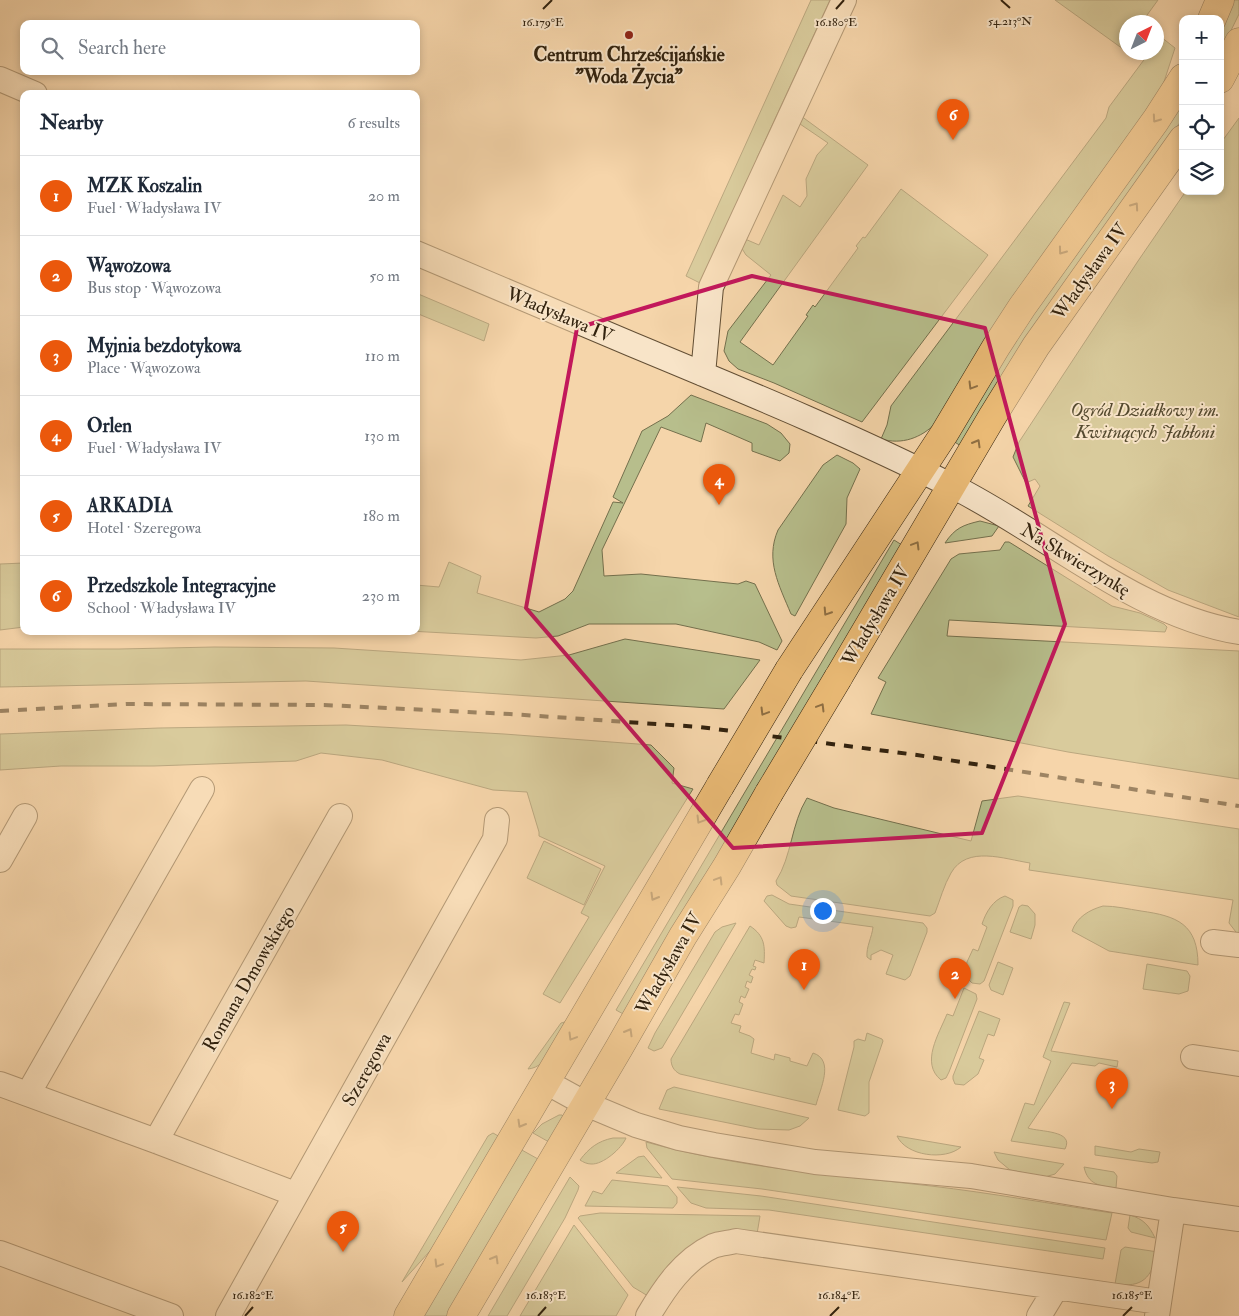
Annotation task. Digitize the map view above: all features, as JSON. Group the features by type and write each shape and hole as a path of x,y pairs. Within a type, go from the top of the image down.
{"main road":[{"path":"1214,15 1220,0"},
{"path":"1224,71 1239,42"},
{"name":"Władysława IV","path":"408,1316 789,670 920,470 1014,319 1156,120 1179,84"},
{"name":"Władysława IV","path":"461,1316 683,936 716,885 996,409 1044,333 1179,144"}],"street":[{"path":"703,374 711,287 844,0"},
{"path":"0,80 24,90"},
{"name":"Władysława IV","path":"420,256 822,424 920,470"},
{"name":"Na Skwierzynkę","path":"920,470 976,498 1128,590 1178,616 1220,629 1239,632"},
{"path":"28,1094 202,789"},
{"path":"0,860 25,816"},
{"name":"Romana Dmowskiego","path":"156,1141 340,816"},
{"name":"Szeregowa","path":"228,1316 495,839 497,820"},
{"path":"1213,942 1239,946"},
{"path":"1193,1056 1239,1064"},
{"path":"546,1082 586,1104 645,1128 679,1138 714,1145 815,1162 971,1176 1173,1210 1239,1218"},
{"path":"0,1084 295,1194"},
{"path":"648,1316 673,1277 692,1259 714,1246 736,1241 1056,1288 1158,1309 1173,1210"},
{"path":"0,1253 171,1316"},
{"path":"1039,1316 1056,1288"}],"highlighted area":[{"path":"752,276 985,328 1065,624 982,833 733,848 526,608 577,328"}],"green space":[{"path":"811,0 830,0 757,158 761,164 753,182 746,182 702,284 686,276"},
{"path":"1055,0 1158,0 1147,15 1119,15 1119,46"},
{"path":"1234,0 1239,0 1239,14 1224,45 1224,23"},
{"path":"1164,39 1175,48 1160,94 936,423 924,433 911,439 889,441 881,439 887,425 891,406 1106,118 1109,107 1144,60 1164,60"},
{"path":"1179,105 1179,124 1038,321 961,446 953,441 1006,351"},
{"path":"801,116 868,165 740,342 773,365 808,316 806,315 813,305 815,307 858,248 856,246 863,237 865,238 901,189 988,255 862,422 738,369 729,361 724,351 728,331 771,275 746,255 741,247 745,239 759,245 783,195 800,207 807,196 806,179 817,155 828,143 800,124"},
{"name":"Ogród Działkowy im. Kwitnących Jabłoni","path":"1239,118 1239,617 1168,590 1108,556 1028,506 1040,486 1035,479 1026,483 1013,457 1019,442 1183,195 1224,195 1224,139"},
{"path":"420,295 489,324 484,341 420,315"},
{"path":"691,395 767,424 781,433 790,444 789,453 780,461 752,451 752,443 706,423 701,442 661,427 602,550 604,576 641,574 738,584 746,581 755,584 782,641 777,650 759,642 676,624 589,624 558,636 536,638 420,632 420,585 439,587 449,562 481,576 477,593 539,612 565,599 573,591 613,502 623,503 613,497 642,431 668,416"},
{"path":"837,455 860,469 847,498 846,524 795,616 791,614 778,583 773,562 774,541 778,530 823,465"},
{"path":"980,521 999,526 992,536 945,543 960,528"},
{"path":"894,540 902,545 625,1015 616,1010"},
{"path":"1005,542 1009,542 1112,606 1140,613 1164,624 1167,627 1165,632 949,620 947,636 1239,651 1239,779 1068,752 871,714 886,682 878,678 951,559 959,554 1000,550"},
{"path":"20,563 20,628 0,630 0,564"},
{"path":"625,639 760,660 724,709 306,681 0,687 0,649 334,648 521,660 569,655"},
{"path":"346,725 651,745 674,768 672,783 693,789 560,1003 543,994 589,917 581,913 605,866 539,836 527,792 493,790 382,760 321,753 296,761 154,766 61,766 0,770 0,734 159,728"},
{"path":"1018,796 1239,829 1239,936 1229,923 1233,900 1029,870 1030,863 998,857 976,856 958,864 951,873 935,913 930,916 791,896 777,885 776,881 807,798 834,808 971,841 982,801"},
{"path":"544,841 601,869 584,905 527,878"},
{"path":"772,895 789,904 923,923 927,928 927,932 910,976 905,980 886,974 893,955 881,950 871,955 871,960 867,957 873,927 799,917 796,927 791,928 786,926 764,901 767,896"},
{"path":"1005,896 1013,900 1013,906 984,981 980,984 972,983 965,976 967,962 973,949 978,951 987,927 982,924 988,911 997,900"},
{"path":"1022,905 1028,906 1035,914 1035,925 1031,939 1010,932 1019,907"},
{"path":"1103,906 1154,913 1175,919 1183,924 1194,940 1198,965 1109,951 1072,931 1084,915"},
{"path":"736,923 662,1048 654,1051 648,1048 715,932 722,927"},
{"path":"750,926 759,934 763,942 764,963 755,960 753,966 756,967 755,970 752,969 749,975 753,977 751,983 747,981 745,987 749,989 745,998 741,996 739,1002 743,1004 739,1015 735,1014 731,1023 741,1026 739,1032 754,1039 751,1053 774,1060 775,1054 790,1058 790,1061 807,1066 813,1053 820,1057 825,1068 823,1083 816,1105 680,1074 672,1066 671,1059"},
{"path":"998,962 1013,968 1003,995 991,990 989,985"},
{"path":"1147,964 1187,971 1190,976 1188,991 1179,994 1143,989"},
{"path":"964,988 976,994 977,999 949,1072 946,1078 941,1080 935,1073 932,1065 933,1048 947,1014 953,1016"},
{"path":"1064,1002 1070,1003 1051,1051 1118,1061 1117,1067 1099,1063 1095,1066 1072,1063 1028,1128 1061,1135 1067,1143 1065,1149 1011,1141 1025,1103 1034,1105 1051,1061 1043,1057"},
{"path":"979,1011 1000,1019 994,1036 988,1034 979,1058 984,1060 978,1074 964,1085 955,1084 953,1076"},
{"path":"565,1022 547,1058 535,1067 528,1069 561,1023"},
{"path":"867,1033 883,1041 869,1082 869,1113 865,1116 838,1110 854,1041 858,1039 865,1041"},
{"path":"674,1087 809,1118 800,1126 789,1130 758,1129 659,1109 667,1090"},
{"path":"562,1115 564,1118 549,1142 533,1133 542,1124"},
{"path":"493,1133 500,1137 439,1241 402,1282 488,1136"},
{"path":"897,1136 961,1147 946,1154 926,1154 909,1148"},
{"path":"613,1138 626,1138 616,1151 606,1159 596,1164 585,1163 580,1160 594,1146"},
{"path":"646,1142 681,1151 752,1164 999,1195 1112,1213 1106,1240 762,1189 672,1179 647,1148"},
{"path":"1095,1146 1131,1152 1139,1149 1160,1152 1158,1162 1152,1163 1095,1155"},
{"path":"520,1149 538,1159 447,1316 422,1316"},
{"path":"994,1152 1064,1164 1055,1174 1045,1177 1010,1170 998,1160"},
{"path":"644,1156 662,1178 616,1173 638,1157"},
{"path":"1084,1167 1114,1172 1117,1176 1116,1188 1096,1184 1088,1178"},
{"path":"570,1177 579,1186 565,1218 507,1316 488,1316"},
{"path":"612,1180 668,1186 677,1197 677,1203 673,1208 585,1206 593,1191 602,1194"},
{"path":"677,1187 761,1196 1105,1248 1103,1259 769,1210 706,1208 691,1203"},
{"path":"600,1213 760,1216 757,1234 696,1244 681,1253 670,1263 656,1281 648,1296 633,1287 578,1218 580,1216"},
{"path":"1130,1215 1139,1218 1145,1223 1155,1238 1131,1232 1128,1228"},
{"path":"574,1225 628,1295 616,1316 520,1316"},
{"path":"1125,1247 1158,1252 1149,1275 1144,1279 1133,1284 1115,1284 1121,1250"}],"railway":[{"path":"0,711 126,704 324,705 510,714 700,727 917,755 1239,806"}],"place":[{"name":"Centrum Chrześcijańskie \"Woda Życia\"","path":"629,35"},
{"name":"Przedszkole Integracyjne","path":"953,140"},
{"name":"Orlen","path":"719,505"},
{"name":"MZK Koszalin","path":"804,990"},
{"name":"Wąwozowa","path":"955,999"},
{"name":"Myjnia bezdotykowa","path":"1112,1109"},
{"name":"ARKADIA","path":"343,1252"}]}
